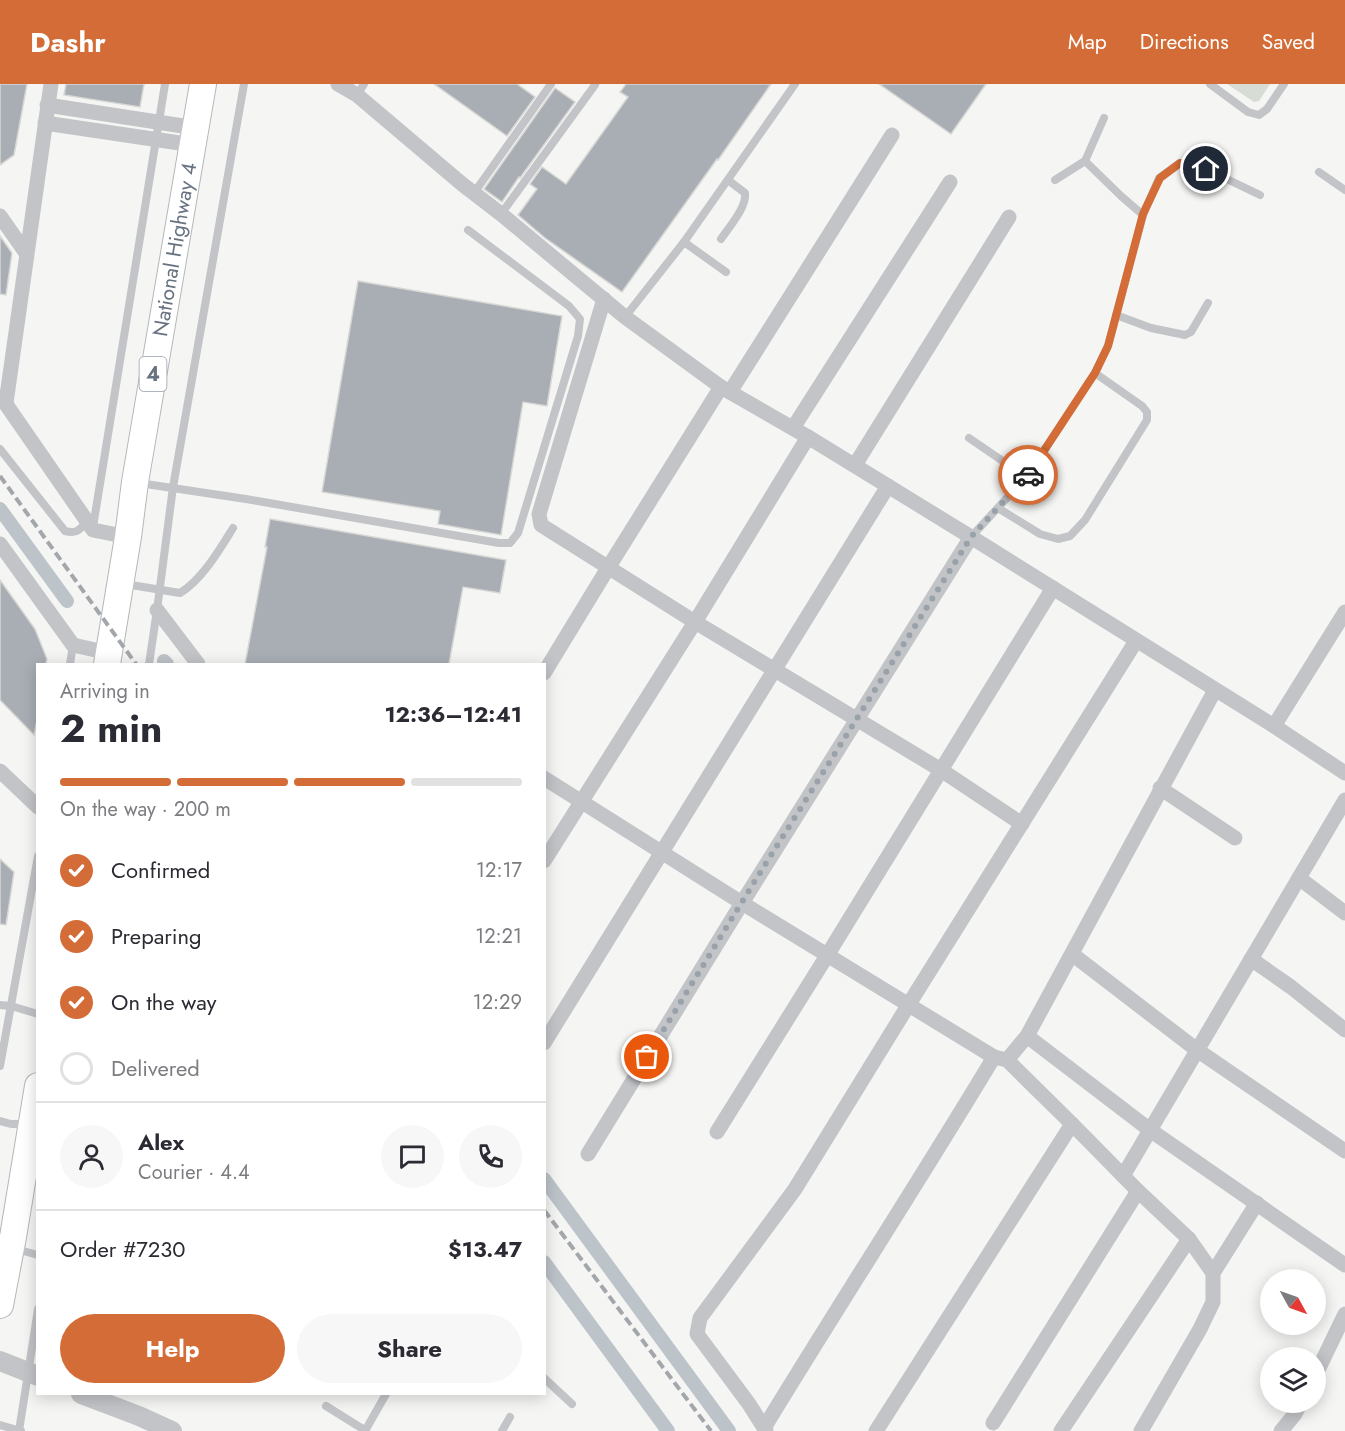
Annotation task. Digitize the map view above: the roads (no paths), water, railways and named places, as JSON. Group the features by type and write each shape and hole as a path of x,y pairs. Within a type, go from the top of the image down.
{"highway":[{"name":"National Highway 4","path":"108,659 135,482 203,84"},
{"path":"0,1305 8,1239 34,1124 36,1105"}],"street":[{"path":"51,84 3,399 90,526 128,537"},
{"path":"338,84 360,89 474,193 625,317 726,389 855,465 1275,726 1345,773"},
{"path":"47,105 159,122 194,136"},
{"path":"45,123 155,140 194,136"},
{"path":"546,670 608,568 892,135"},
{"path":"793,428 950,182"},
{"path":"0,216 26,253"},
{"path":"855,465 1009,217"},
{"path":"604,299 539,514 541,525 695,622 941,770 1022,824"},
{"path":"546,858 695,622 808,437"},
{"path":"546,1040 888,486"},
{"path":"588,1154 971,537"},
{"path":"0,544 73,645 108,659"},
{"path":"717,1132 1053,588"},
{"path":"157,610 197,663"},
{"path":"1275,726 1345,612"},
{"path":"765,1430 749,1404 697,1334 700,1318 795,1189 1136,640"},
{"path":"765,1430 812,1349 932,1161 1001,1059 1027,1036 1215,690"},
{"path":"0,771 36,805"},
{"path":"546,779 742,903 1001,1059 1072,1124 1189,1239 1213,1273"},
{"path":"1160,788 1235,838"},
{"path":"1123,1176 1345,800"},
{"path":"1299,878 1345,913"},
{"path":"1072,954 1197,1050 1345,1150"},
{"path":"1251,959 1345,1029"},
{"path":"1027,1036 1150,1130 1345,1265"},
{"path":"876,1431 1072,1124"},
{"path":"993,1423 1138,1191"},
{"path":"1141,1431 1209,1311 1213,1302 1213,1273 1257,1203"},
{"path":"1061,1431 1189,1239"},
{"path":"1326,1357 1342,1331 1345,1314"},
{"path":"0,1361 32,1374"},
{"path":"84,1395 172,1431"},
{"path":"1281,1431 1296,1413"}],"lane":[{"path":"0,449 65,531 72,533 90,526 165,84"},
{"path":"149,663 173,487 244,84"},
{"path":"474,193 551,84"},
{"path":"625,317 684,242 795,84"},
{"path":"1210,84 1248,112 1259,115 1267,108 1284,84"},
{"path":"501,214 596,85"},
{"path":"1055,180 1085,161 1104,118"},
{"path":"1085,161 1143,214"},
{"path":"971,537 1028,475 1095,373 1108,346 1143,214 1160,178 1180,163 1206,169 1260,195"},
{"path":"1319,172 1345,190"},
{"path":"721,239 743,207 746,198 745,193 728,180"},
{"path":"135,482 510,543 518,533 578,336 580,319 569,306 468,230"},
{"path":"684,242 726,272"},
{"path":"1116,315 1151,328 1185,335 1191,332 1208,303"},
{"path":"998,508 1040,534 1058,539 1070,536 1085,520 1148,420 1147,412 1142,406 1095,373"},
{"path":"969,438 1010,466 1028,475"},
{"path":"120,583 180,593 188,588 233,528"},
{"path":"70,663 73,645"},
{"path":"0,1066 36,867"},
{"path":"0,1005 36,1013"},
{"path":"0,1121 11,1124 34,1124"},
{"path":"8,1239 36,1254"},
{"path":"0,1425 20,1431 32,1374 36,1331"},
{"path":"546,1380 572,1404"},
{"path":"326,1406 366,1431 385,1395"},
{"path":"502,1431 510,1417"}],"waterway":[{"path":"0,509 67,601"},
{"path":"546,1182 729,1431"},
{"path":"546,1265 668,1431"}],"railway":[{"path":"0,476 135,663"},
{"path":"546,1213 711,1431"}]}
